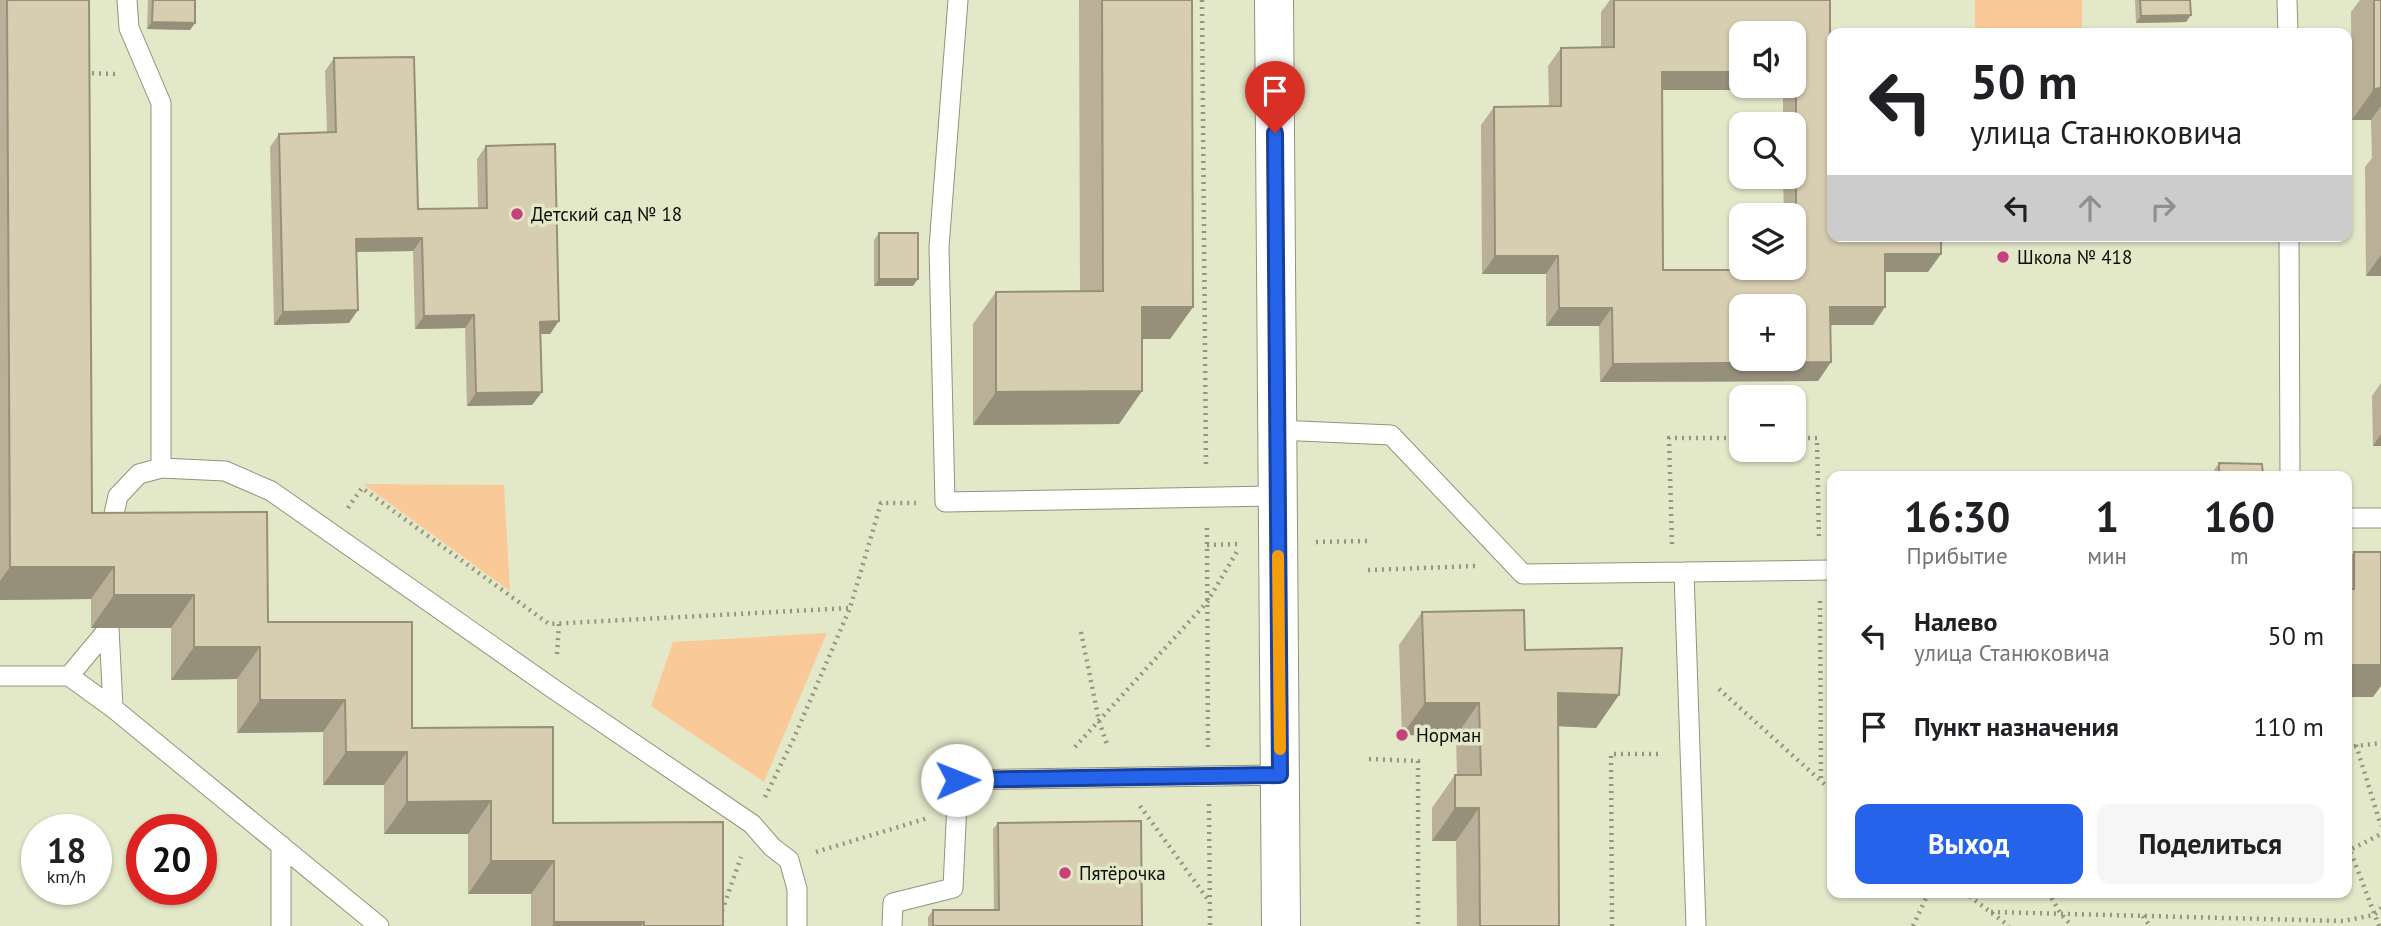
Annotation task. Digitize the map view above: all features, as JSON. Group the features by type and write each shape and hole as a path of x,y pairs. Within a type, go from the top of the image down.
{"street":[{"path":"1274,0 1281,926"}],"lane":[{"path":"127,0 129,28 161,103 161,468"},
{"path":"958,0 939,247 945,502 1278,496"},
{"path":"2287,0 2288,28"},
{"path":"2289,242 2290,471"},
{"path":"1277,430 1391,435 1522,574 1827,570"},
{"path":"108,546 110,522 118,496 139,474 161,468 225,471 271,491 752,824 772,847 789,860 797,889 797,926"},
{"path":"2352,517 2381,518"},
{"path":"1678,572 1690,754 1696,926"},
{"path":"69,676 109,628 113,708"},
{"path":"0,677 69,676 113,708 379,926"},
{"path":"892,926 893,903 953,888 957,780 1280,775"},
{"path":"281,845 281,926"}],"path":[{"path":"1202,0 1210,926"},
{"path":"81,72 149,75"},
{"path":"1678,572 1669,438 1729,438"},
{"path":"330,532 362,488 549,624 850,608"},
{"path":"721,913 752,824 794,738 850,608 881,503 945,502"},
{"path":"1046,779 1208,602 1241,544"},
{"path":"1368,570 1514,565"},
{"path":"1713,684 1827,787"},
{"path":"2352,746 2381,743"},
{"path":"2357,745 2381,826"},
{"path":"1612,926 1611,754 1690,754"},
{"path":"1369,759 1418,761 1418,926"},
{"path":"789,860 956,809"},
{"path":"2352,849 2381,834"},
{"path":"2352,855 2379,926"},
{"path":"1913,926 1926,898"},
{"path":"1972,898 2009,926"},
{"path":"2052,898 2072,926"},
{"path":"1991,912 2343,921 2374,915 2381,908"},
{"path":"2143,916 2150,926"},
{"path":"2252,919 2252,926"}],"shaded area":[{"path":"1975,0 2082,0 2082,28 1975,28"},
{"path":"363,484 504,485 510,591"},
{"path":"827,633 764,782 651,706 673,642"}],"building":[{"path":"7,0 89,0 92,513 267,512 268,622 412,622 412,728 553,727 553,823 723,822 723,926 644,926 644,922 554,922 554,861 491,861 491,801 407,802 407,752 346,752 345,700 260,700 260,647 194,647 194,595 114,595 114,567 10,567"},
{"path":"153,0 195,0 195,23 152,22"},
{"path":"1102,0 1192,0 1193,307 1142,307 1142,391 996,392 996,292 1103,291"},
{"path":"1614,0 1830,0 1830,28 1827,28 1827,242 1941,242 1941,254 1885,254 1885,307 1830,307 1831,362 1806,362 1806,294 1729,294 1729,363 1613,364 1612,308 1559,308 1558,256 1495,256 1494,107 1561,106 1561,48 1614,47"},
{"path":"2140,0 2190,0 2191,15 2141,16"},
{"path":"2374,0 2381,0 2381,88 2374,89"},
{"path":"414,57 418,209 487,208 486,146 555,144 559,321 540,322 542,392 476,393 474,315 424,316 422,238 356,239 358,310 283,312 279,134 336,132 334,58"},
{"path":"879,233 918,233 918,279 879,279"},
{"path":"2219,463 2262,464 2263,471 2219,471"},
{"path":"2354,552 2381,552 2381,665 2352,665"},
{"path":"1524,610 1525,650 1622,648 1619,695 1558,693 1559,926 1480,926 1479,808 1455,808 1455,775 1481,775 1479,703 1425,703 1422,612"},
{"name":"Пятёрочка","path":"1141,821 1142,926 933,926 933,910 999,910 998,823"}],"slow traffic":[{"path":"1278,556 1280,749"}],"place":[{"name":"Детский сад № 18","path":"517,214"},
{"name":"Школа № 418","path":"2003,257"},
{"name":"Норман","path":"1402,735"},
{"name":"Пятёрочка","path":"1065,873"}],"route":[{"path":"957,780 1280,775 1275,133"}]}
